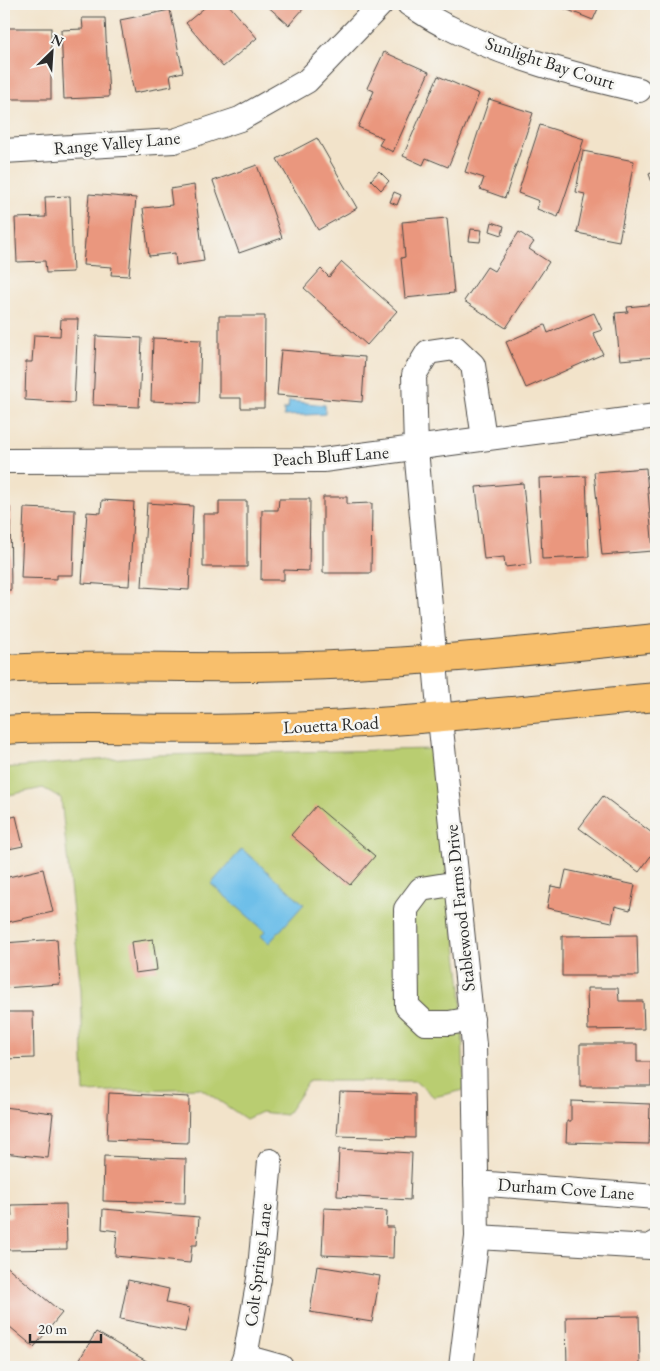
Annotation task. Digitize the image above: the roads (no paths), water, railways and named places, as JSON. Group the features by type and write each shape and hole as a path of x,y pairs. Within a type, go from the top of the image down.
{"main road":[{"path":"4,669 58,666 253,667 436,658 656,638"},
{"name":"Louetta Road","path":"4,730 60,726 254,728 440,719 656,697"}],"street":[{"name":"Range Valley Lane","path":"4,152 174,141 240,119 307,81 380,4"},
{"name":"Sunlight Bay Court","path":"409,4 448,28 514,55 574,75 639,90"},
{"name":"Stablewood Farms Drive","path":"460,1367 477,1237 474,1045 440,719 416,449 414,375 428,352 455,348 473,365 484,438"},
{"name":"Peach Bluff Lane","path":"4,461 323,460 656,416"},
{"path":"458,883 421,889 406,909 407,1006 425,1023 472,1019"},
{"name":"Colt Springs Lane","path":"243,1362 260,1279 270,1161"},
{"name":"Durham Cove Lane","path":"476,1183 656,1197"},
{"path":"477,1237 650,1247 656,1243"},
{"path":"243,1362 281,1367"}],"water":[{"path":"289,401 325,405 325,414 284,416 284,409 288,409"},
{"path":"242,849 304,904 269,943 261,936 265,931 211,884"}]}
